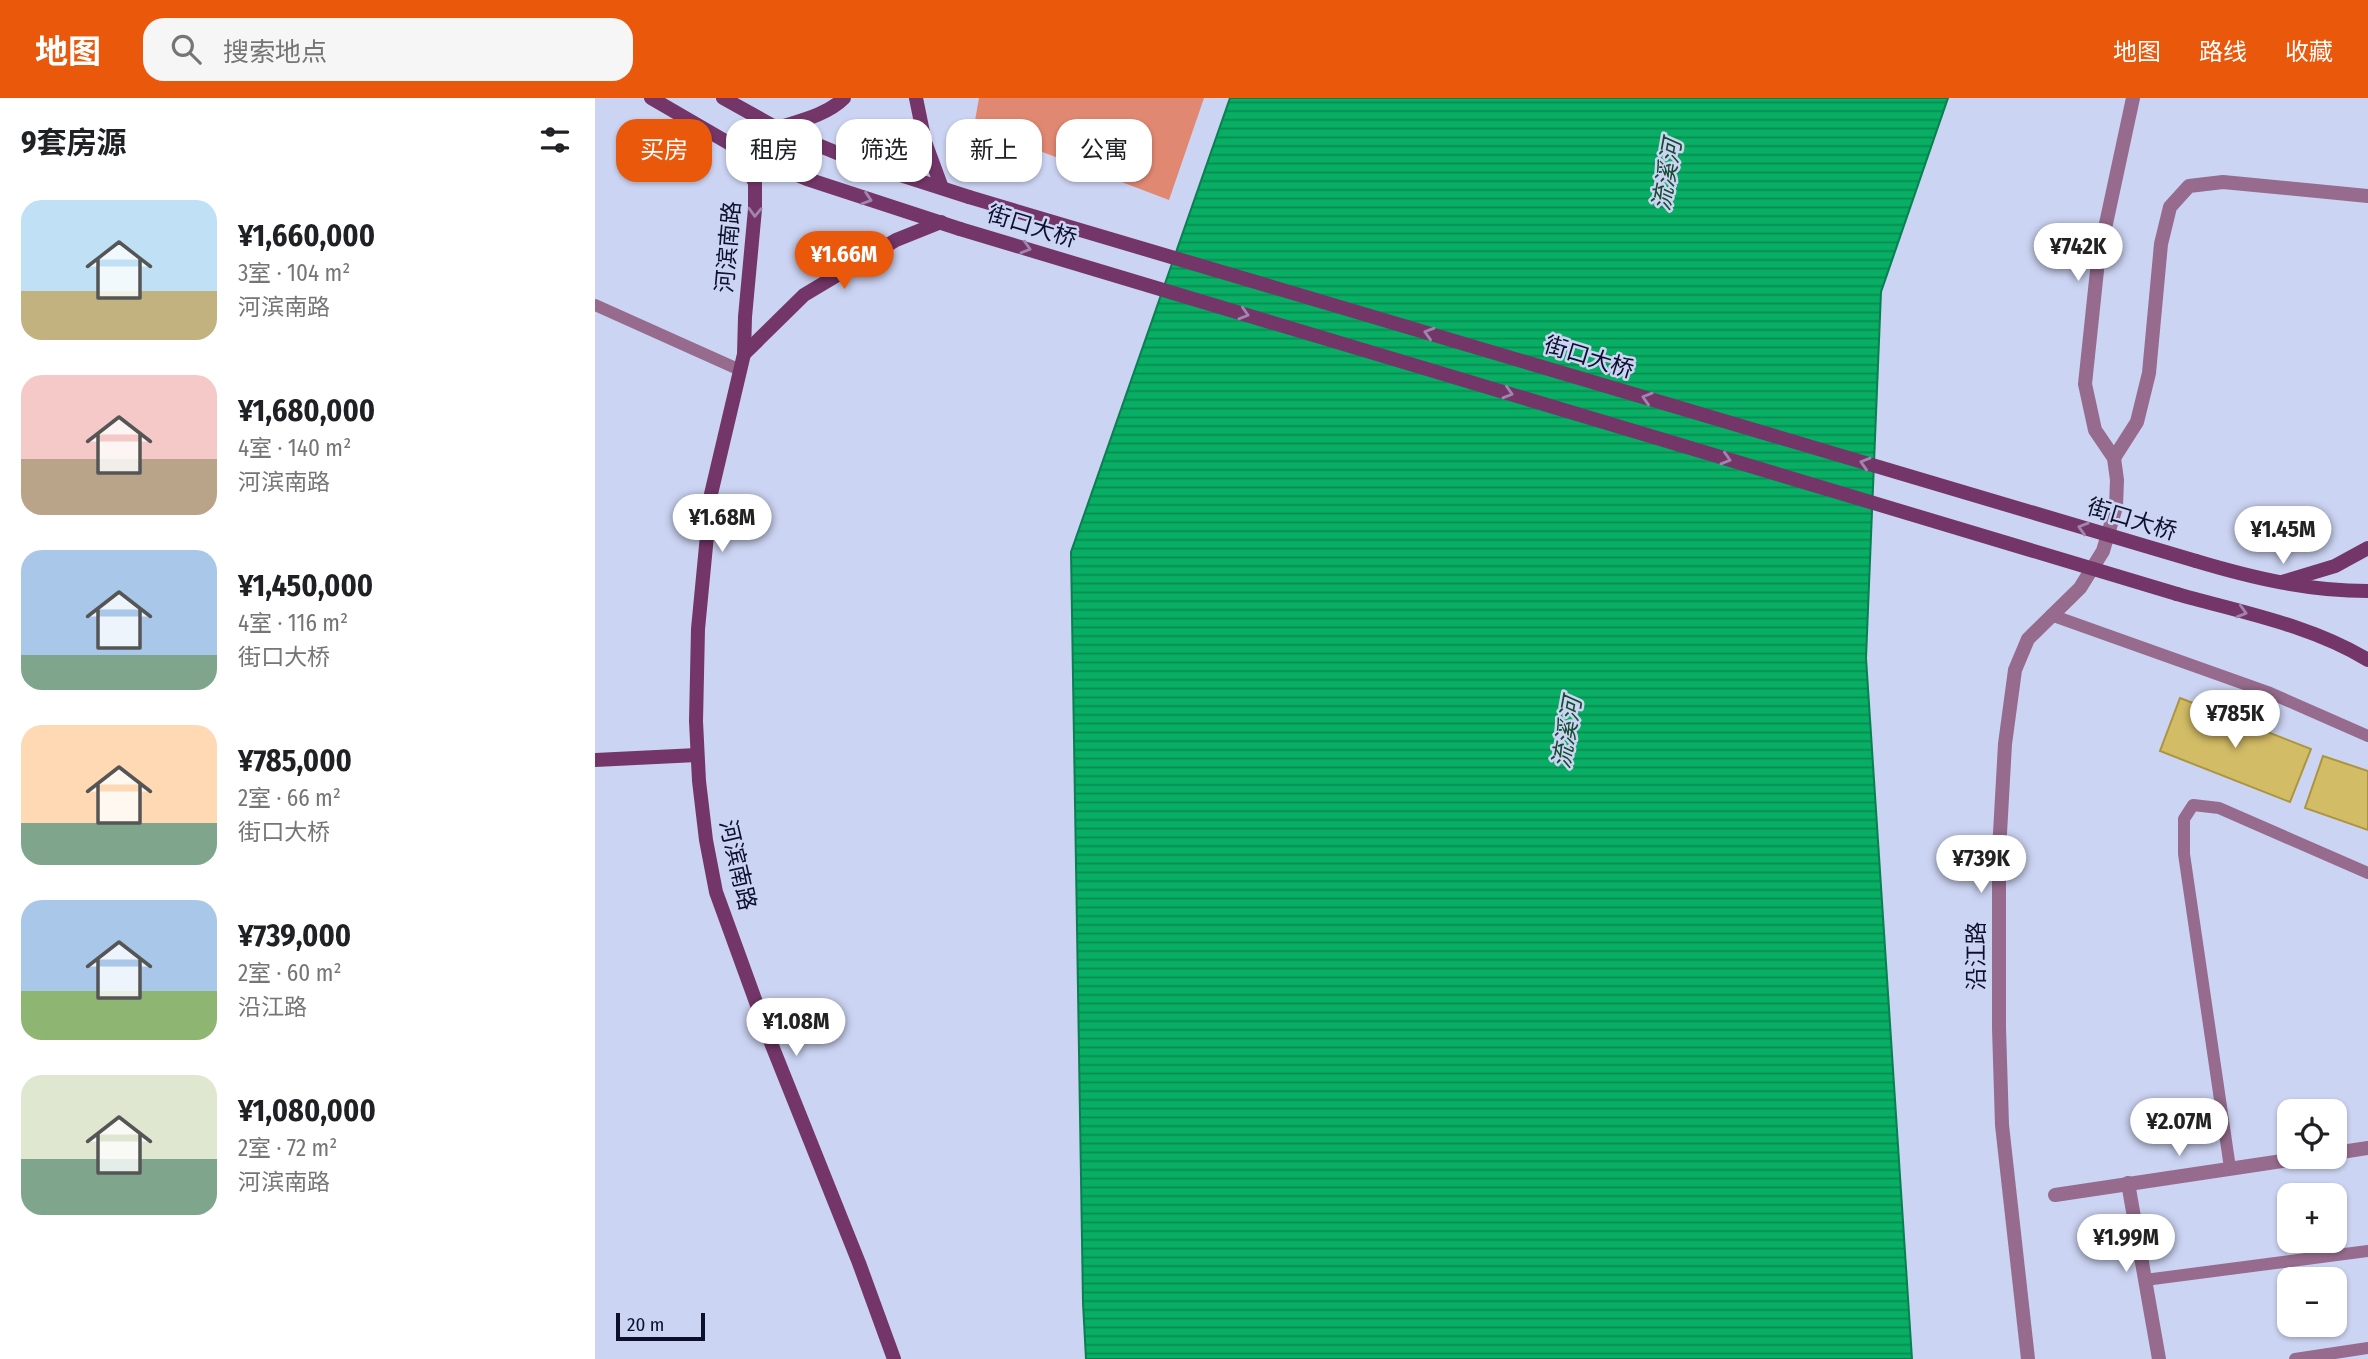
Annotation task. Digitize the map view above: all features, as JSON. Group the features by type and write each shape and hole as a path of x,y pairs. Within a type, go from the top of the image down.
{"main road":[{"name":"街口大桥","path":"651,98 726,142"},
{"name":"街口大桥","path":"723,98 761,119"},
{"path":"804,119 838,104 844,98"},
{"path":"916,98 925,142 942,188"},
{"name":"街口大桥","path":"822,147 854,160 969,197 2196,561 2279,583 2320,590 2368,591"},
{"name":"河滨南路","path":"754,182 755,209 744,354 720,450 708,521 698,629 697,755 706,841 716,892 774,1051 859,1263 894,1359"},
{"name":"街口大桥","path":"816,182 960,229 2282,624 2350,648 2368,660"},
{"path":"744,354 804,295 895,240 941,222"},
{"path":"2279,583 2335,566 2368,548"},
{"path":"595,760 697,755"}],"street":[{"path":"2133,98 2098,261 2085,384 2095,430 2114,458 2137,422 2149,373 2161,244 2169,206 2189,186 2223,181 2368,196"},
{"name":"沿江路","path":"2028,1359 2002,1125 1999,851 2005,744 2015,670 2028,639 2080,588 2103,551 2116,507 2114,458"},
{"path":"2347,1151 2368,1148"},
{"path":"2055,1195 2277,1161"},
{"path":"2128,1183 2159,1359"}],"lane":[{"path":"595,304 740,370"},
{"path":"2051,615 2270,693 2368,736"},
{"path":"2230,1168 2184,854 2184,819 2193,805 2219,808 2368,873"},
{"path":"2145,1280 2368,1251"},
{"path":"2295,1359 2368,1348"}],"shaded area":[{"path":"979,98 1204,98 1169,200 1122,182 1152,182 1152,119 1056,119 1056,157 1042,152 1042,119 975,119"}],"water":[{"name":"流溪河","path":"1230,98 1948,98 1881,292 1866,658 1912,1359 1086,1359 1071,552"}],"building":[{"path":"2180,698 2311,749 2290,802 2160,751"},
{"path":"2323,756 2368,771 2368,830 2305,808"}]}
